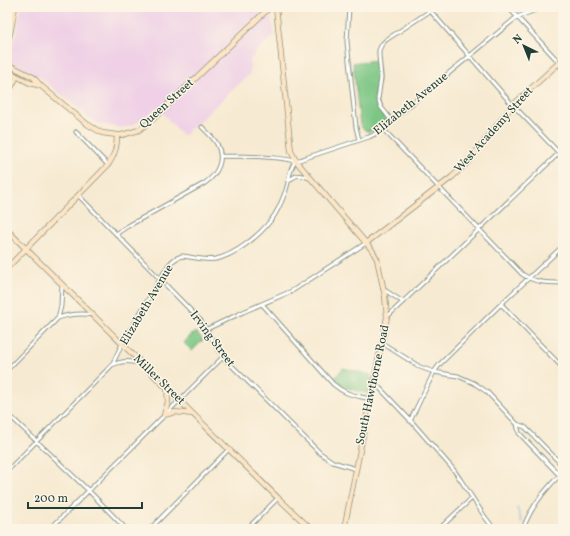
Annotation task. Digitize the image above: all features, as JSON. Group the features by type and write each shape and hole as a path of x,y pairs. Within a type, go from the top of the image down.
{"main road":[{"path":"7,46 15,7"},
{"name":"Queen Street","path":"117,135 139,130 153,119 270,7"},
{"name":"South Hawthorne Road","path":"276,7 291,151 296,161 372,250 377,259 387,317 344,529"},
{"name":"West Academy Street","path":"366,242 452,177 468,162 513,105 563,59"},
{"path":"7,64 33,77 41,86 87,124 102,132 117,135 116,151 108,165 7,268"},
{"path":"7,71 30,83 41,86"},
{"path":"7,92 17,76"},
{"name":"Miller Street","path":"7,230 311,529"},
{"path":"164,415 168,402 167,388"},
{"path":"164,415 175,412 193,414"}],"street":[{"path":"349,7 347,42 356,126 359,140"},
{"path":"427,7 513,105 563,157"},
{"path":"392,121 381,107 378,99 381,78 379,50 386,40 436,7"},
{"path":"508,7 556,59 563,70"},
{"name":"Elizabeth Avenue","path":"7,471 112,365 122,344 169,264 178,257 187,256 215,259 230,254 244,245 271,220 280,205 290,171 296,161 376,134 518,17 544,7"},
{"path":"116,234 211,179 218,170 221,156 217,144 202,127"},
{"path":"382,128 522,274 529,279 542,282 563,283"},
{"path":"76,132 108,165"},
{"path":"387,317 559,153"},
{"path":"221,156 255,157 296,161"},
{"path":"288,182 297,175 310,178"},
{"name":"Irving Street","path":"78,195 201,321 223,357 320,453 333,462 356,469"},
{"path":"207,329 292,291 366,242"},
{"path":"410,421 434,372 440,364 563,246"},
{"path":"58,318 61,306 62,284"},
{"path":"383,289 403,302"},
{"path":"262,304 336,386 347,393 370,399"},
{"path":"501,304 563,368"},
{"path":"7,370 58,318 76,314 93,315"},
{"path":"382,343 420,367 434,372 458,376 474,383 487,392 517,424 525,427 563,466"},
{"path":"50,529 223,357"},
{"name":"Elizabeth Avenue","path":"112,365 123,361 144,365"},
{"path":"374,382 453,469 494,529"},
{"path":"7,413 88,490 126,529"},
{"path":"517,424 519,432 563,479"},
{"path":"150,529 229,449"},
{"path":"524,529 533,509 547,487 563,472"},
{"path":"247,529 278,498"},
{"path":"440,529 472,498"}],"shaded area":[{"path":"21,7 266,7 270,15 275,35 256,52 250,60 250,74 183,136 157,107 133,125 122,128 96,123 41,78 11,62 9,59"}],"green space":[{"path":"376,60 378,76 377,102 380,110 387,120 374,130 367,131 360,125 353,63"},
{"path":"196,332 203,340 192,351 184,343 192,334 193,335"},
{"path":"343,368 371,375 367,393 350,388 335,378"}],"waterway":[{"path":"517,508 522,523"}]}
